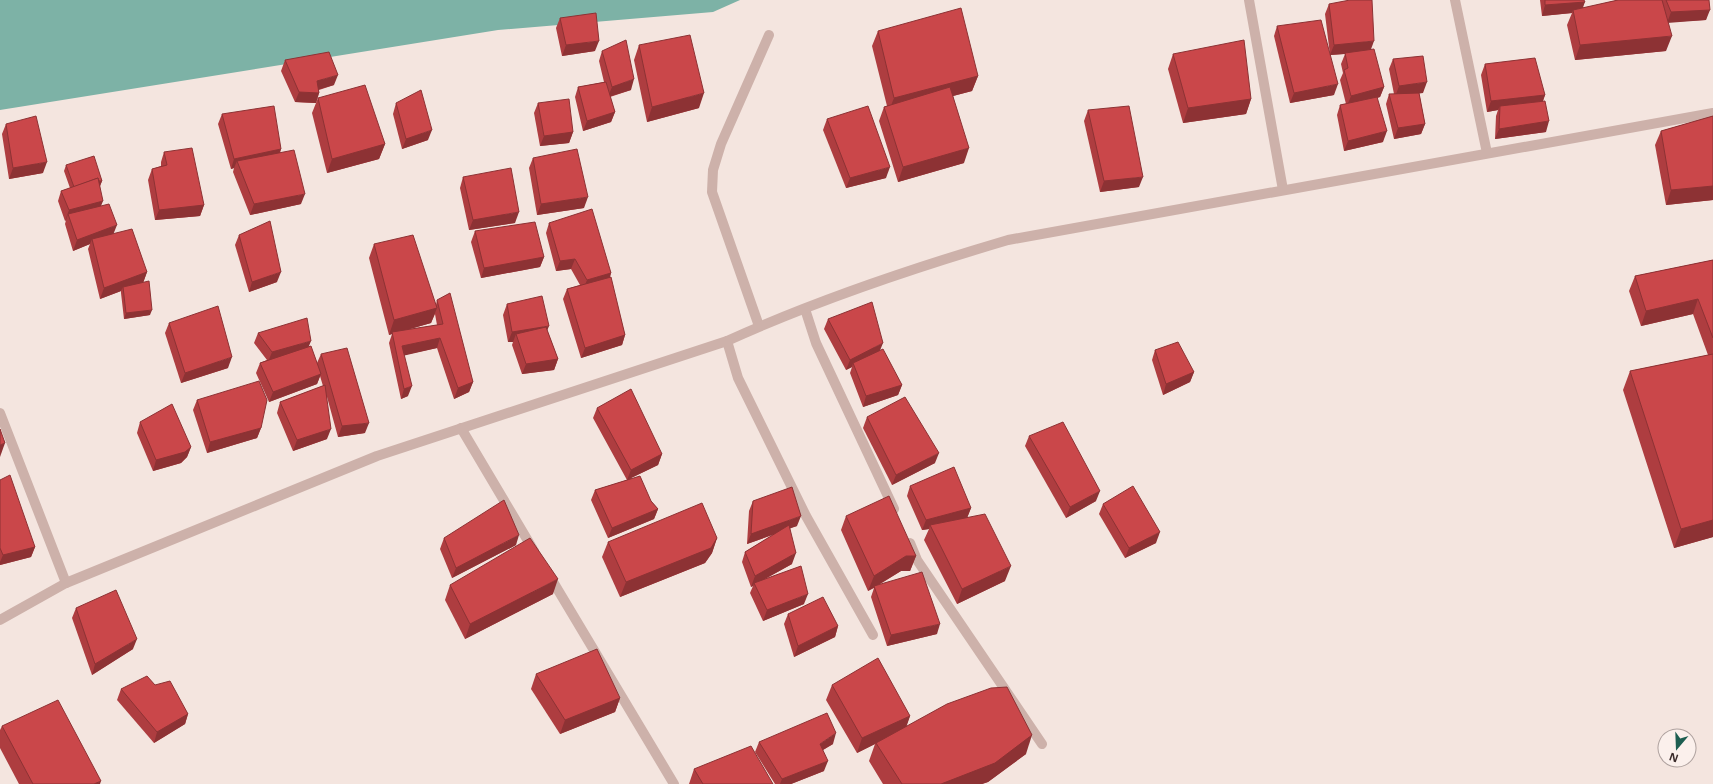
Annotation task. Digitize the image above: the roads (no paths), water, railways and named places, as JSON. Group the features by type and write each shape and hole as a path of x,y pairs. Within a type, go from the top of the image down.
{"street":[{"path":"1249,0 1283,190"},
{"path":"1455,0 1487,153"},
{"path":"759,326 712,192 713,170 721,144 769,35"},
{"path":"0,620 66,583 377,456 727,341 759,326 918,266 1008,240 1713,113"},
{"path":"805,309 816,343 897,516"},
{"path":"727,341 738,378 800,502 873,634"},
{"path":"0,413 66,583"},
{"path":"461,428 674,784"},
{"path":"904,531 917,560 1042,744"}],"water":[{"path":"0,0 740,0 713,12 498,30 0,110"}]}
